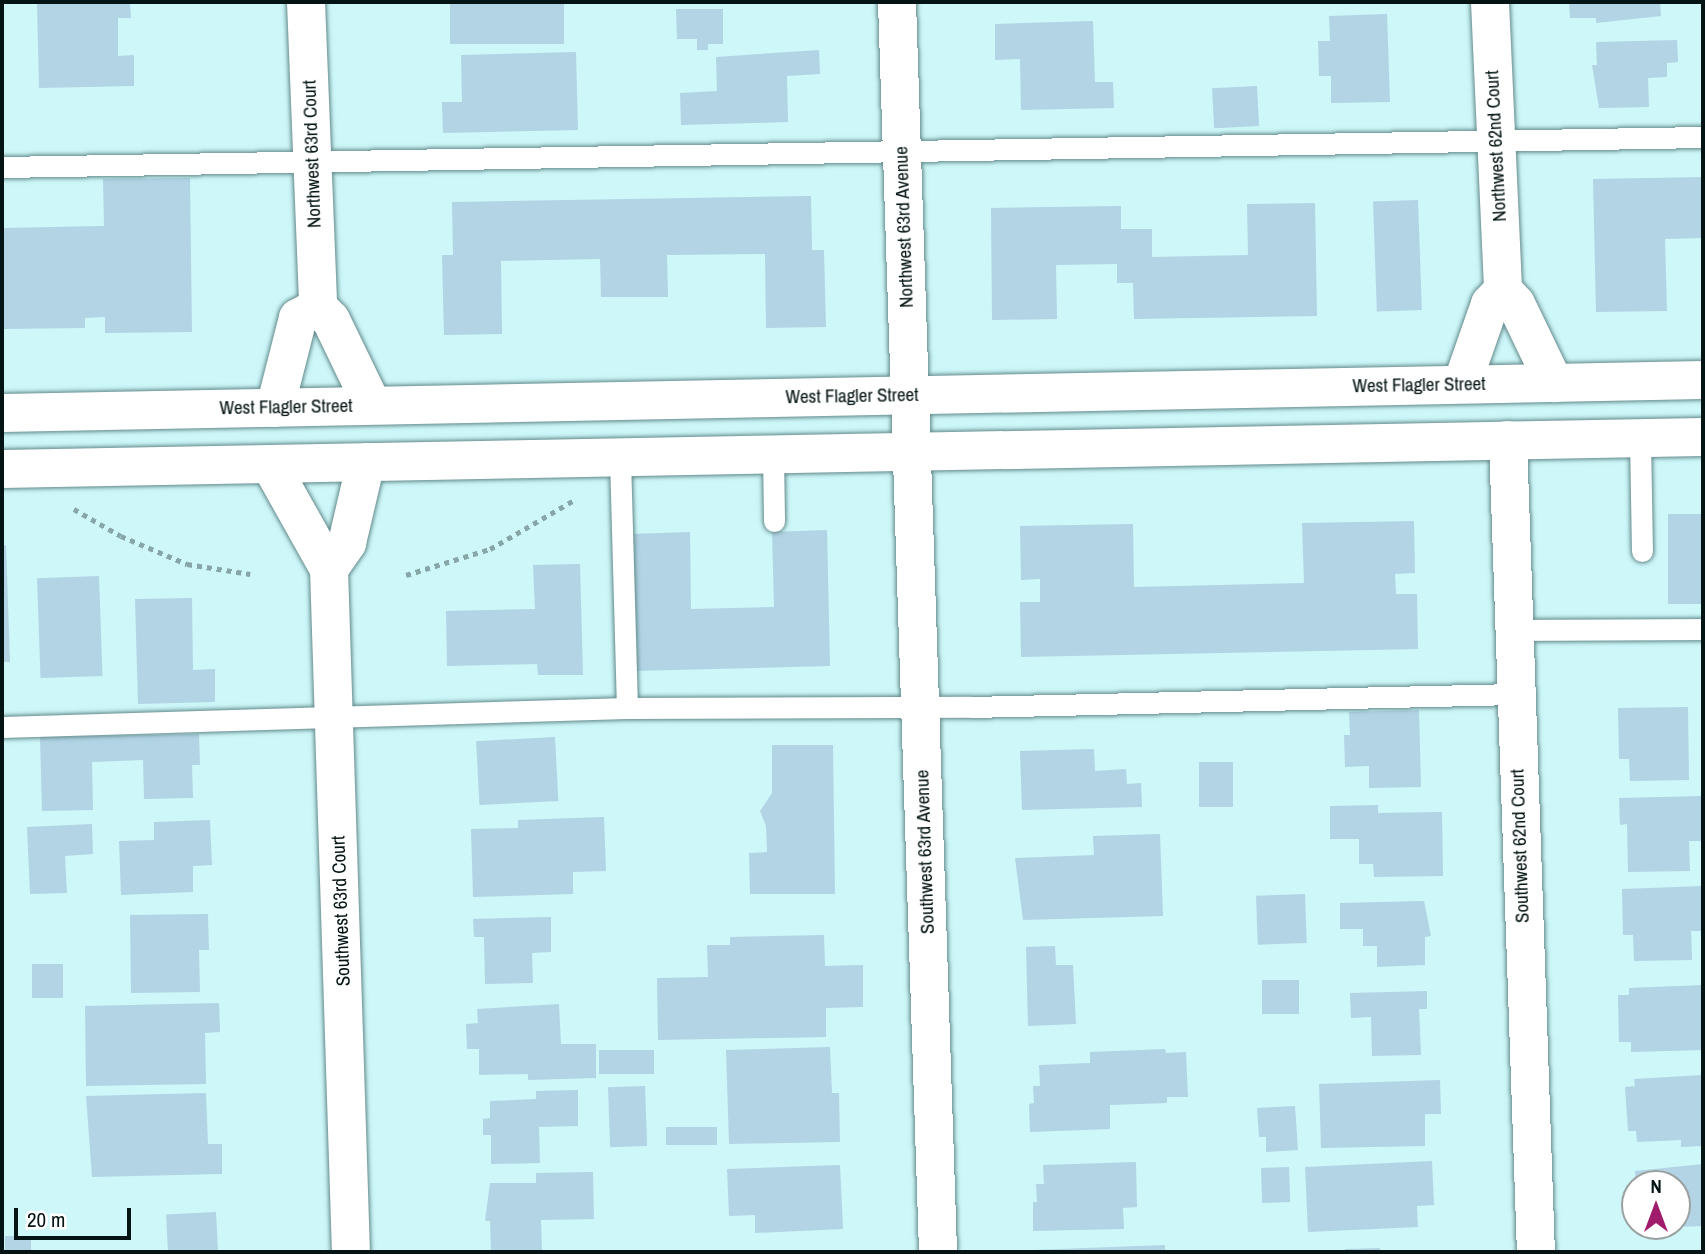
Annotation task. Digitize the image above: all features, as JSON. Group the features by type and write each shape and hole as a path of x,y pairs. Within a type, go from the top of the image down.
{"street":[{"name":"Northwest 63rd Court","path":"306,2 318,307"},
{"name":"Northwest 63rd Avenue","path":"897,2 912,451"},
{"name":"Northwest 62nd Court","path":"1490,2 1503,290"},
{"path":"1462,384 1490,304 1503,290 1516,304 1554,383"},
{"path":"275,408 298,318 318,307 331,320 372,405"},
{"name":"West Flagler Street","path":"2,412 1703,380"},
{"path":"2,470 1703,437"},
{"name":"Southwest 62nd Court","path":"1508,440 1514,694 1536,1252"},
{"name":"Southwest 63rd Avenue","path":"912,451 938,1252"},
{"path":"329,569 346,543 366,462"},
{"name":"Southwest 63rd Court","path":"270,464 329,569 351,1252"}],"lane":[{"path":"2,167 1703,137"},
{"path":"1640,438 1642,551"},
{"path":"773,455 774,521"},
{"path":"620,458 627,708"},
{"path":"1512,630 1703,629"},
{"path":"2,727 335,719 627,708 921,707 1514,694"}],"path":[{"path":"406,575 490,549 552,516 580,496"},
{"path":"66,503 101,526 164,555 204,569 250,573"}],"building":[{"path":"37,2 130,2 131,18 118,18 118,56 134,55 134,86 39,88"},
{"path":"450,2 564,2 564,44 450,44"},
{"path":"1569,2 1660,2 1661,16 1596,23 1596,18 1570,18"},
{"path":"676,9 723,9 723,44 708,44 708,50 697,50 697,39 677,39"},
{"path":"1387,14 1390,102 1331,103 1331,76 1319,76 1318,41 1330,41 1329,16"},
{"path":"1093,21 1095,82 1113,82 1114,108 1021,110 1020,59 995,60 995,24"},
{"path":"1677,40 1678,62 1667,63 1667,77 1648,78 1649,107 1599,108 1592,65 1597,65 1596,42"},
{"path":"819,50 820,74 787,76 788,122 681,125 680,93 717,91 716,57"},
{"path":"576,52 578,130 443,133 442,102 462,102 461,55"},
{"path":"1257,86 1259,126 1214,128 1212,88"},
{"path":"1703,177 1703,238 1665,239 1667,311 1596,312 1593,179"},
{"path":"190,178 192,332 105,333 105,317 85,318 85,328 2,329 2,228 104,226 103,179"},
{"path":"811,196 812,250 824,250 826,327 766,328 765,254 667,255 668,297 601,297 600,259 501,261 502,334 444,335 442,255 453,255 452,202"},
{"path":"1418,200 1422,310 1377,312 1373,202"},
{"path":"1315,203 1317,316 1134,319 1133,283 1117,283 1117,264 1056,265 1057,319 992,320 991,208 1121,206 1121,229 1152,229 1152,257 1248,255 1247,204"},
{"path":"1668,514 1703,514 1703,604 1668,604"},
{"path":"1414,521 1415,573 1395,574 1396,594 1417,594 1418,649 1021,657 1020,602 1040,602 1040,579 1021,580 1020,526 1133,524 1134,587 1304,583 1302,523"},
{"path":"827,530 830,666 634,671 631,534 690,532 691,609 774,607 772,532"},
{"path":"6,545 10,662 2,662 2,546"},
{"path":"580,564 583,675 538,675 537,664 447,666 446,611 535,609 533,565"},
{"path":"99,576 102,676 41,678 37,578"},
{"path":"192,598 193,670 215,669 215,702 138,704 135,599"},
{"path":"1688,707 1689,780 1630,781 1629,759 1619,759 1618,708"},
{"path":"1419,710 1421,787 1369,788 1369,766 1345,767 1344,735 1350,735 1349,712"},
{"path":"199,734 200,765 192,765 193,798 144,799 143,760 92,762 93,810 42,811 40,737"},
{"path":"555,737 558,801 479,805 476,741"},
{"path":"772,745 833,745 835,894 750,894 749,853 767,852 766,826 760,811 772,793"},
{"path":"1094,749 1095,771 1126,769 1127,784 1141,783 1142,807 1022,810 1020,751"},
{"path":"1199,762 1233,762 1233,807 1199,807"},
{"path":"1703,796 1703,841 1689,841 1690,871 1628,872 1627,824 1620,825 1619,798"},
{"path":"1378,805 1378,813 1442,812 1443,876 1374,877 1373,864 1359,864 1359,839 1330,839 1330,806"},
{"path":"604,817 606,871 573,872 573,894 473,897 471,829 518,828 518,820"},
{"path":"210,820 212,865 193,866 193,892 121,895 119,841 154,840 154,822"},
{"path":"92,824 93,854 65,856 67,893 30,894 27,827"},
{"path":"1160,834 1163,916 1023,920 1015,858 1094,855 1093,836"},
{"path":"1703,886 1703,931 1691,931 1692,960 1634,961 1633,935 1623,935 1622,889"},
{"path":"1305,894 1307,943 1258,945 1256,896"},
{"path":"1424,901 1431,936 1425,937 1425,965 1377,967 1377,946 1363,946 1363,929 1340,929 1340,903"},
{"path":"208,914 209,950 199,950 200,992 131,993 130,915"},
{"path":"551,917 551,952 532,953 533,983 485,984 484,937 474,937 473,919"},
{"path":"824,935 825,966 863,965 863,1007 826,1008 826,1037 658,1040 657,978 708,977 707,945 730,945 730,937"},
{"path":"1055,946 1056,965 1073,965 1076,1024 1028,1026 1026,947"},
{"path":"32,964 63,964 63,998 32,998"},
{"path":"1262,980 1299,980 1299,1014 1262,1014"},
{"path":"1703,985 1703,1050 1631,1052 1631,1042 1619,1042 1618,995 1629,995 1629,988"},
{"path":"1427,991 1427,1009 1419,1009 1421,1055 1372,1056 1371,1017 1351,1018 1350,993"},
{"path":"219,1003 220,1032 205,1033 206,1084 86,1086 85,1006"},
{"path":"559,1004 561,1044 596,1044 596,1078 528,1080 528,1074 479,1075 479,1049 467,1049 466,1024 478,1023 477,1009"},
{"path":"830,1047 832,1093 839,1093 840,1142 729,1144 726,1050"},
{"path":"1165,1049 1166,1053 1186,1052 1188,1097 1167,1097 1167,1103 1110,1105 1110,1129 1030,1132 1029,1104 1034,1103 1033,1086 1040,1086 1039,1065 1090,1063 1090,1052"},
{"path":"599,1050 654,1050 654,1074 599,1074"},
{"path":"1703,1075 1703,1146 1681,1147 1681,1140 1637,1142 1636,1131 1628,1131 1625,1087 1635,1086 1634,1079"},
{"path":"1440,1080 1441,1114 1425,1114 1425,1146 1321,1148 1319,1084"},
{"path":"645,1086 647,1146 610,1147 608,1087"},
{"path":"578,1090 578,1126 539,1127 540,1163 491,1164 491,1135 483,1135 483,1119 490,1118 490,1101 536,1099 536,1091"},
{"path":"206,1093 208,1144 222,1144 222,1174 92,1177 86,1096"},
{"path":"1295,1106 1298,1150 1266,1152 1266,1137 1259,1137 1257,1108"},
{"path":"666,1127 717,1127 717,1145 666,1145"},
{"path":"1432,1161 1434,1205 1417,1206 1418,1227 1308,1232 1305,1167"},
{"path":"1136,1162 1137,1207 1123,1208 1124,1229 1033,1231 1033,1202 1037,1202 1036,1184 1044,1184 1043,1165"},
{"path":"1703,1164 1703,1226 1691,1226 1691,1170 1645,1170"},
{"path":"840,1165 843,1229 755,1233 755,1215 729,1216 727,1169"},
{"path":"1289,1167 1290,1202 1262,1203 1261,1168"},
{"path":"593,1172 594,1219 541,1220 542,1251 491,1251 490,1221 485,1221 490,1183 536,1183 536,1173"},
{"path":"216,1212 218,1252 168,1252 166,1215"},
{"path":"5,1236 31,1236 31,1252 5,1252"},
{"path":"1165,1245 1165,1252 1033,1252 1033,1250"},
{"path":"1380,1248 1380,1252 1345,1252 1345,1249"}]}
